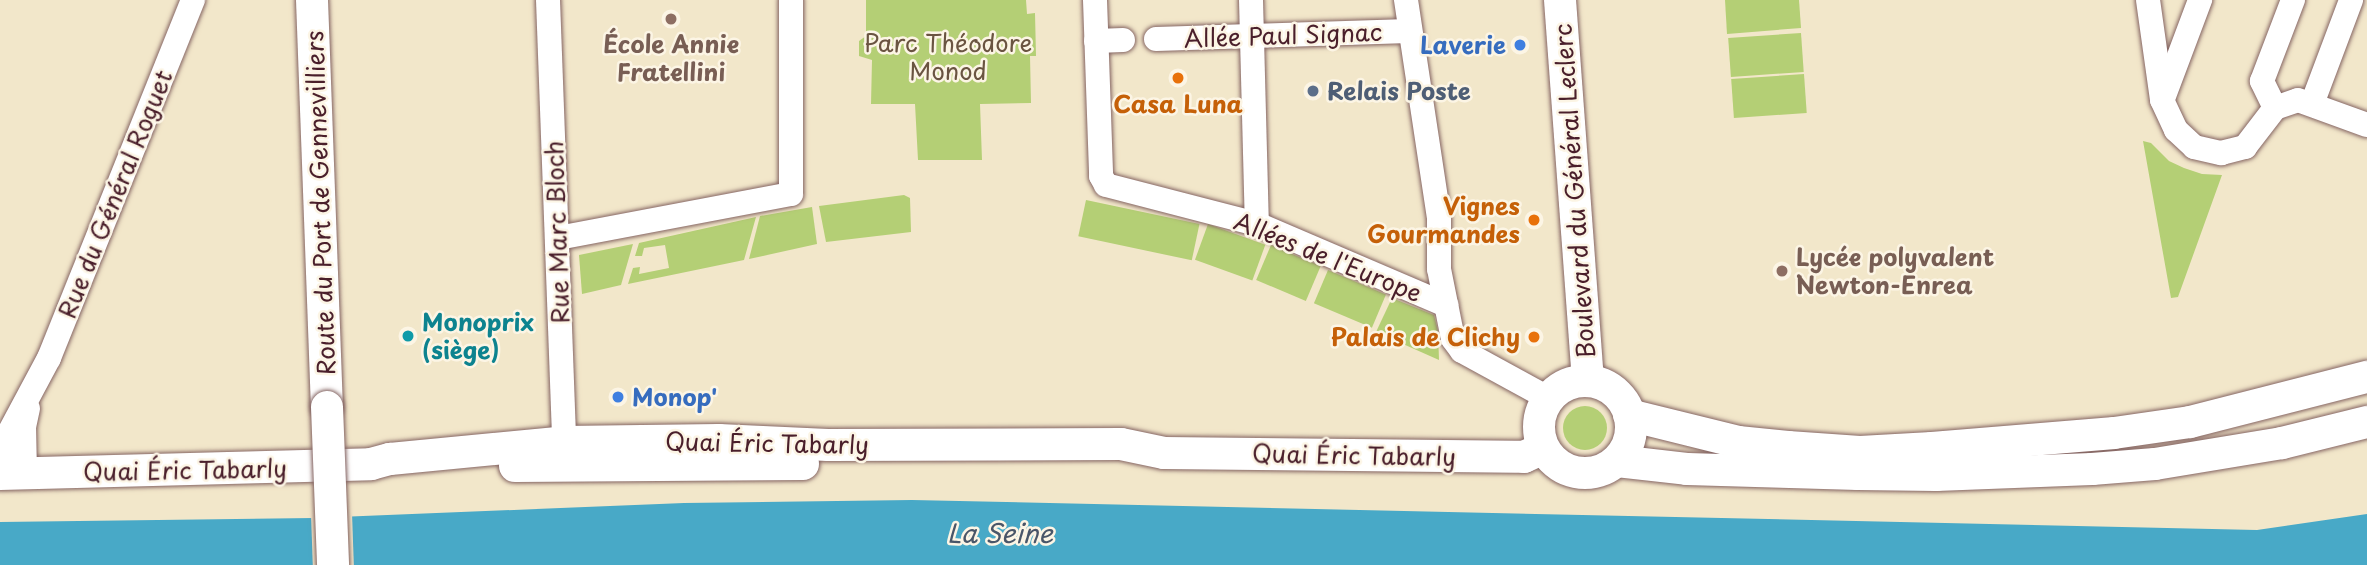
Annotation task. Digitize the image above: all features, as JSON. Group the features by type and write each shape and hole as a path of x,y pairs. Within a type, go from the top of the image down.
{"main road":[{"name":"Route du Port de Gennevilliers","path":"312,0 333,565"},
{"name":"Boulevard du Général Leclerc","path":"1560,0 1588,381"},
{"path":"1629,415 1738,442 1849,451 1920,449 2114,433 2190,422 2367,377"},
{"path":"1588,381 1606,387 1621,398 1629,415 1631,432 1627,447 1618,460 1599,472 1577,473 1557,465 1543,448 1538,425 1549,398 1559,388 1588,381"},
{"path":"1618,460 1686,469 1857,474 1936,475 2092,468 2155,464 2281,443 2367,422"},
{"name":"Quai Éric Tabarly","path":"9,474 371,464 390,459 565,453 719,440 828,445 1121,444 1164,453 1524,457 1543,448"},
{"name":"Quai Éric Tabarly","path":"565,453 1049,464 1122,463 1164,453"}],"street":[{"name":"Rue du Général Roguet","path":"9,474 3,444 35,387 194,0"},
{"name":"Rue Marc Bloch","path":"548,0 565,453"},
{"path":"558,238 791,194 791,0"},
{"path":"1095,0 1096,41 1123,40"},
{"path":"1251,0 1257,223"},
{"path":"1406,0 1439,217 1439,269 1446,305"},
{"path":"2148,0 2162,100 2176,130 2193,147 2221,153 2245,147 2275,108 2298,100 2367,125"},
{"path":"2162,100 2200,0"},
{"path":"2275,108 2262,81 2292,0"},
{"path":"2312,104 2351,0"},
{"name":"Allée Paul Signac","path":"1156,39 1409,31"},
{"name":"Allées de l'Europe","path":"1096,41 1101,176 1106,185 1257,223 1446,305 1453,339 1462,351 1549,398"},
{"path":"1413,290 1439,269"}],"green space":[{"name":"Parc Théodore Monod","path":"866,0 1026,0 1027,14 1035,13 1036,56 1030,56 1031,103 980,104 982,160 918,160 915,104 871,104 872,60 859,56 859,41 866,36"},
{"path":"1725,0 1799,0 1801,28 1727,34"},
{"path":"1801,33 1804,72 1731,77 1728,38"},
{"path":"1804,74 1807,113 1734,118 1731,79"},
{"path":"2143,141 2151,143 2169,161 2184,168 2202,174 2222,175 2178,297 2171,298"},
{"path":"904,195 910,198 911,232 826,242 819,206"},
{"path":"1086,200 1199,224 1192,260 1078,236"},
{"path":"812,207 817,244 749,259 760,216"},
{"path":"756,217 744,260 628,284 633,268 640,267 639,274 669,268 665,245 644,248 642,256 635,256 639,243"},
{"path":"1208,224 1265,245 1252,281 1195,260"},
{"path":"633,244 621,285 582,294 579,255"},
{"path":"1271,245 1321,266 1306,301 1256,280"},
{"path":"1328,270 1386,295 1372,328 1314,303"},
{"path":"1392,298 1434,315 1438,331 1439,360 1376,332"},
{"path":"1585,406 1600,413 1607,428 1600,443 1585,450 1570,443 1563,428 1570,413"}],"water":[{"name":"La Seine","path":"912,500 2257,530 2367,514 2367,565 0,565 0,522 314,518 684,503"}],"pier":[{"path":"352,513 354,565 313,565 311,514"}],"place":[{"name":"École Annie Fratellini","path":"671,19"},
{"name":"Laverie","path":"1520,45"},
{"name":"Casa Luna","path":"1178,78"},
{"name":"Relais Poste","path":"1313,91"},
{"name":"Vignes Gourmandes","path":"1534,220"},
{"name":"Lycée polyvalent Newton-Enrea","path":"1782,271"},
{"name":"Monoprix (siège)","path":"408,336"},
{"name":"Palais de Clichy","path":"1534,337"},
{"name":"Monop'","path":"618,397"}]}
